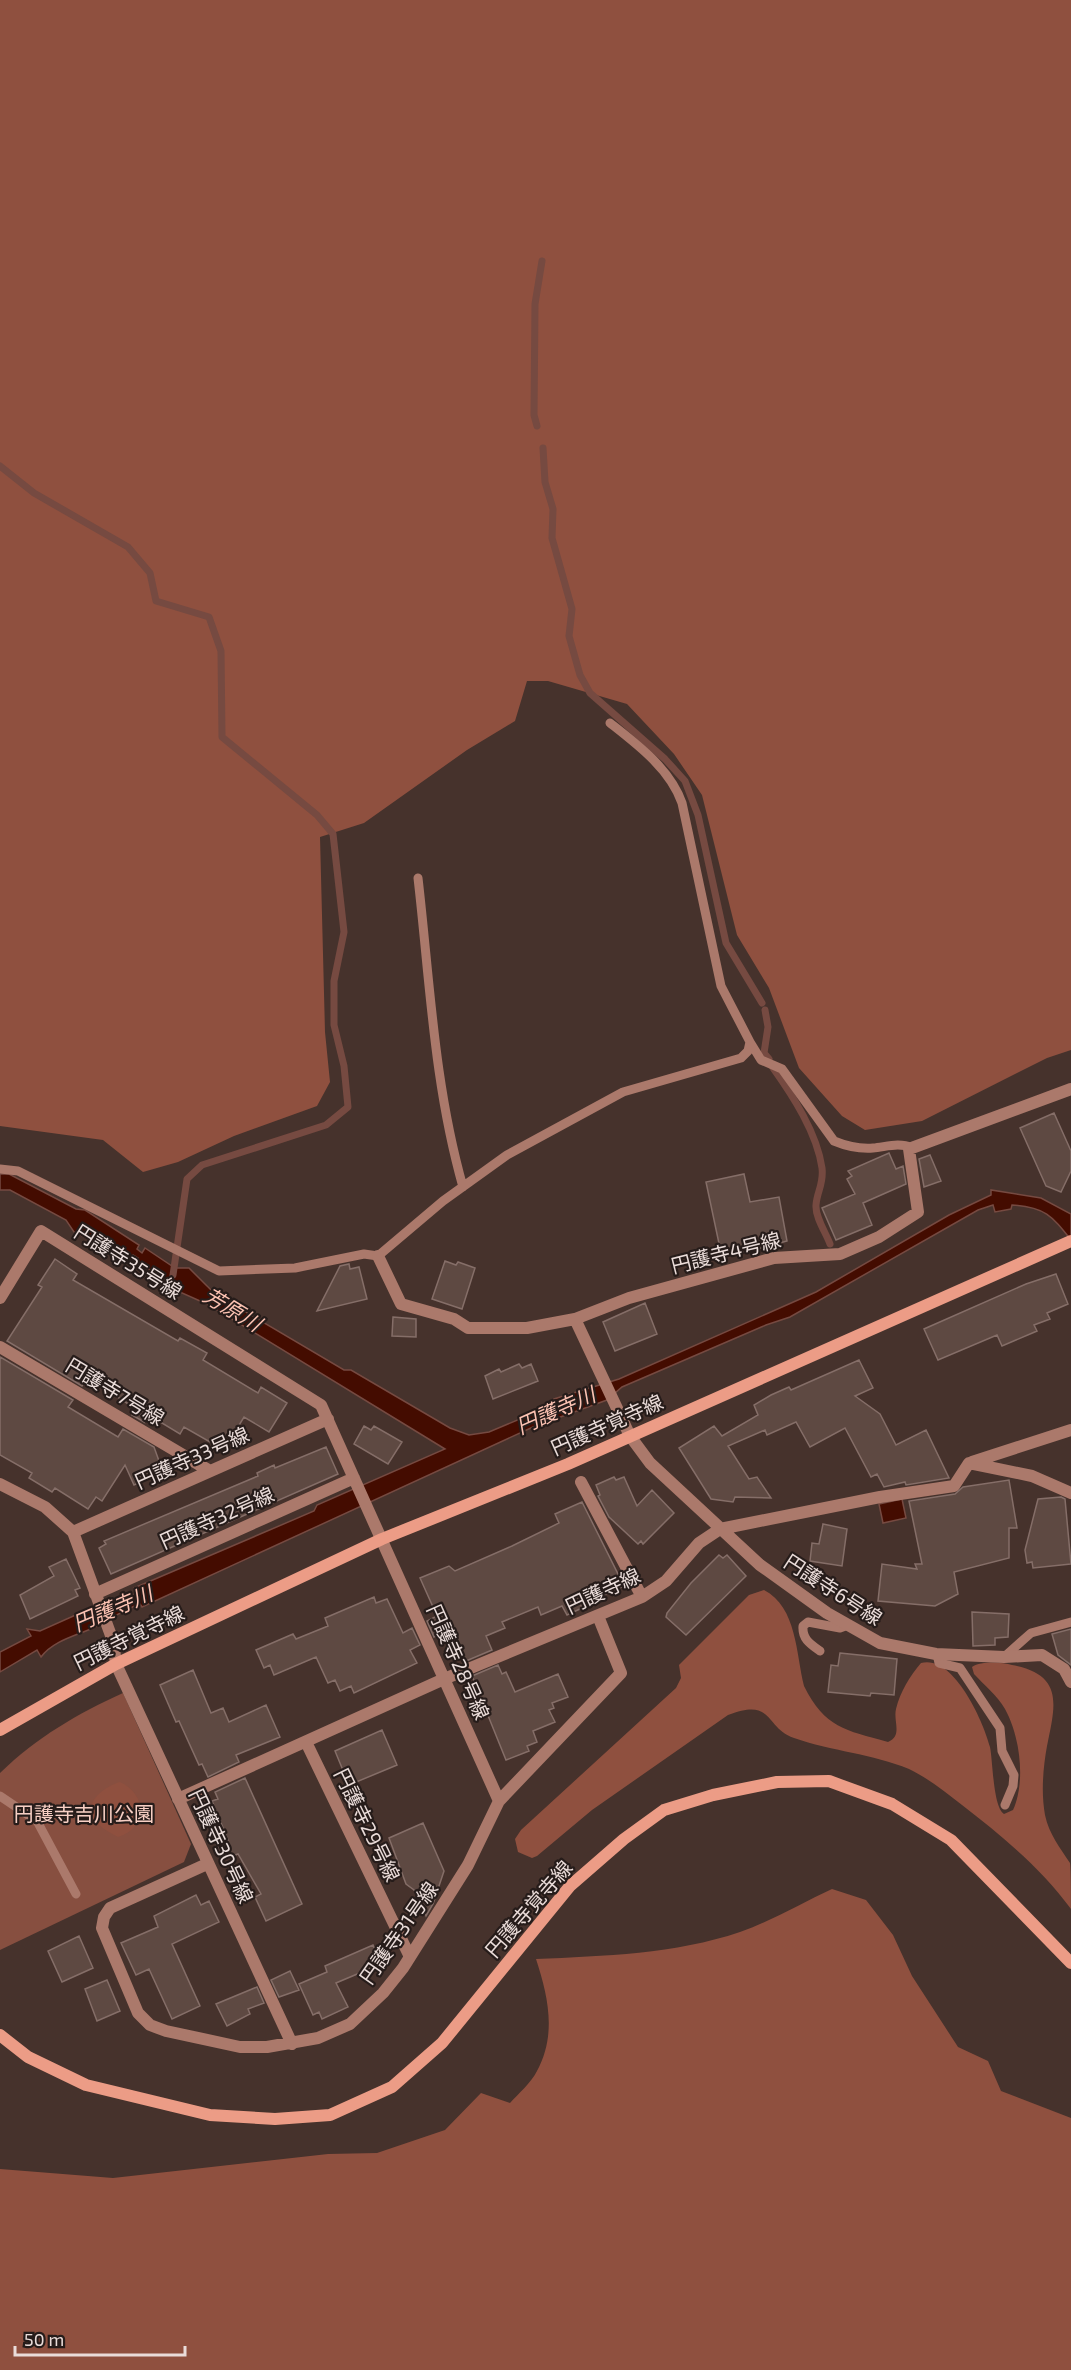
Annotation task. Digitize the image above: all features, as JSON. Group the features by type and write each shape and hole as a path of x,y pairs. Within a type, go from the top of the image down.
{"street":[{"path":"912,1148 1071,1089"},
{"name":"円護寺4号線","path":"575,1318 629,1298 774,1258 840,1254 879,1238 918,1212 909,1149 912,1148"},
{"name":"円護寺35号線","path":"0,1298 40,1231 321,1405 382,1539"},
{"name":"円護寺覚寺線","path":"0,1730 116,1664 382,1539 630,1436 856,1338 1071,1240"},
{"path":"378,1256 401,1304 454,1319 468,1328 527,1328 575,1318 630,1436"},
{"name":"円護寺7号線","path":"0,1347 210,1471"},
{"name":"円護寺33号線","path":"73,1532 328,1419"},
{"path":"969,1463 1071,1430"},
{"name":"円護寺6号線","path":"630,1436 650,1463 760,1565 827,1613 880,1643 937,1654 1004,1657 1042,1655 1064,1668 1071,1682"},
{"path":"969,1463 1032,1476 1071,1493"},
{"name":"円護寺線","path":"178,1799 444,1679 642,1597 666,1581 699,1543 720,1529 880,1497 954,1486 969,1463"},
{"name":"円護寺32号線","path":"96,1599 354,1478"},
{"path":"581,1482 642,1597"},
{"path":"0,1484 45,1507 73,1532 113,1641 116,1664"},
{"name":"円護寺28号線","path":"382,1539 499,1802"},
{"name":"円護寺31号線","path":"207,1864 110,1908 104,1917 102,1928 138,2013 150,2025 166,2031 240,2047 292,2044 318,2038 350,2024 383,1993 410,1957 468,1865 499,1802 621,1673 598,1616"},
{"name":"円護寺30号線","path":"116,1664 292,2044"},
{"name":"円護寺29号線","path":"306,1742 410,1957"},
{"name":"円護寺覚寺線","path":"0,2035 28,2057 86,2085 210,2115 275,2119 330,2115 392,2087 442,2043 570,1886 624,1839 664,1810 713,1795 777,1782 829,1781 892,1804 951,1840 1071,1963"}],"lane":[{"path":"610,723 661,767 677,788 721,986 761,1060 782,1069 834,1141 847,1146 871,1149 896,1145 912,1148"},
{"path":"418,878 429,1009 440,1082 463,1187"},
{"path":"0,1169 18,1172 219,1271 295,1268 364,1254 378,1256 463,1187 507,1155 623,1092 741,1058 748,1050 750,1042"},
{"path":"820,1651 807,1641 802,1633 803,1626 808,1622 840,1628 849,1625"},
{"path":"1004,1657 1031,1633 1071,1622"},
{"path":"937,1654 939,1663 960,1668 1000,1728 1002,1751 1014,1775 1013,1786 1005,1805"},
{"path":"0,1796 37,1821 75,1894"}],"green space":[{"name":"円護寺吉川公園","path":"123,1693 191,1844 184,1862 0,1950 0,1773 28,1748 58,1727"}],"shaded area":[{"path":"0,0 1071,0 1071,1050 1047,1058 922,1121 865,1130 842,1116 799,1068 769,988 737,935 702,795 674,754 627,704 548,681 527,681 515,721 467,750 364,823 320,837 325,1032 330,1082 317,1106 234,1136 178,1162 143,1172 103,1140 0,1126"},
{"path":"764,1590 775,1598 789,1619 797,1646 804,1686 812,1700 828,1719 848,1730 888,1742 893,1739 896,1732 895,1714 898,1703 906,1684 921,1663 933,1663 945,1669 956,1679 966,1693 987,1736 998,1803 1004,1814 1013,1810 1017,1799 1020,1773 1018,1745 1005,1709 974,1674 972,1667 986,1663 1003,1663 1041,1676 1048,1684 1053,1705 1044,1772 1044,1807 1052,1835 1070,1863 1071,1909 1020,1853 943,1790 923,1777 895,1764 794,1738 784,1733 761,1711 754,1709 728,1715 592,1810 537,1856 532,1858 518,1852 515,1839 521,1830 676,1688 681,1678 679,1665 749,1595"},
{"path":"120,1782 135,1794 140,1811 135,1826 128,1833 118,1837 97,1823 91,1810 99,1794"},
{"path":"832,1889 866,1900 893,1935 912,1976 958,2047 988,2061 1001,2091 1071,2118 1071,2370 0,2370 0,2169 113,2178 328,2154 377,2153 445,2130 481,2093 510,2103 528,2084 543,2057 549,2029 547,2001 536,1959 639,1953 690,1945 740,1932 763,1923"}],"water":[{"path":"0,1174 9,1174 76,1209 85,1210 139,1245 137,1249 142,1253 145,1248 175,1268 189,1268 215,1294 344,1370 351,1370 450,1428 469,1435 489,1432 546,1408 554,1399 619,1379 816,1292 949,1215 991,1195 991,1190 1041,1198 1071,1214 1071,1240 1047,1214 1032,1208 1012,1205 1011,1209 995,1212 993,1205 978,1210 790,1317 766,1325 622,1387 607,1400 533,1427 142,1607 140,1604 128,1609 58,1643 41,1657 37,1650 0,1672 0,1652 31,1636 27,1629 40,1631 89,1609 112,1605 135,1594 134,1588 314,1511 317,1505 445,1449 209,1305 173,1289 168,1281 137,1262 138,1258 133,1255 130,1259 74,1232 66,1220 10,1190 0,1190"},
{"path":"902,1499 906,1518 883,1523 879,1504"}],"building":[{"path":"1054,1113 1071,1151 1071,1171 1061,1192 1046,1186 1020,1128"},
{"path":"889,1153 896,1169 903,1166 906,1184 863,1203 872,1225 836,1240 822,1208 855,1194 847,1179 852,1176 848,1171"},
{"path":"930,1155 941,1181 924,1187 919,1159"},
{"path":"744,1174 750,1202 779,1197 787,1241 747,1252 721,1253 706,1182"},
{"path":"55,1259 77,1274 73,1280 178,1341 180,1338 207,1353 203,1360 258,1393 261,1387 287,1403 269,1432 244,1417 224,1450 184,1427 180,1434 139,1409 144,1422 132,1415 136,1409 87,1377 82,1386 7,1341 42,1287 38,1285"},
{"path":"445,1261 456,1265 458,1262 475,1268 462,1309 432,1299"},
{"path":"349,1264 350,1269 359,1267 367,1299 317,1311 340,1266"},
{"path":"1056,1274 1068,1304 1047,1313 1050,1319 1034,1325 1037,1331 1002,1346 997,1335 938,1360 924,1329 1026,1284"},
{"path":"645,1303 657,1334 615,1351 603,1322"},
{"path":"393,1317 416,1319 416,1337 392,1336"},
{"path":"0,1357 73,1400 68,1407 118,1437 123,1429 154,1447 163,1472 134,1485 125,1465 102,1501 96,1497 88,1509 55,1488 52,1492 29,1478 32,1473 0,1455"},
{"path":"859,1360 873,1388 855,1396 880,1414 896,1445 926,1430 949,1478 906,1485 905,1482 884,1487 877,1474 871,1477 845,1428 810,1447 796,1422 767,1435 765,1430 728,1446 749,1479 757,1477 771,1498 735,1497 733,1502 711,1499 679,1448 714,1426 722,1436 758,1415 754,1405 771,1395 789,1387 791,1390"},
{"path":"519,1364 522,1368 531,1364 538,1381 493,1399 485,1376 499,1369 501,1372"},
{"path":"364,1426 371,1430 374,1426 402,1442 388,1464 354,1444"},
{"path":"326,1447 338,1474 111,1574 99,1548 106,1544 104,1541 258,1476 257,1473 274,1465 275,1468"},
{"path":"614,1477 616,1480 624,1477 637,1506 652,1490 674,1513 643,1544 641,1541 638,1544 609,1517 598,1496 600,1495 596,1485"},
{"path":"1009,1480 1017,1528 1009,1528 1009,1558 954,1572 958,1594 935,1606 878,1601 882,1564 917,1569 915,1564 922,1564 909,1501 955,1494 963,1487"},
{"path":"1061,1497 1065,1499 1071,1564 1033,1568 1032,1562 1027,1563 1025,1550 1038,1499"},
{"path":"582,1502 624,1586 581,1605 582,1608 567,1615 562,1606 541,1615 538,1607 502,1622 505,1628 486,1636 492,1650 466,1661 448,1630 434,1637 427,1621 437,1616 420,1578 449,1566 455,1571 512,1546 559,1523 555,1514"},
{"path":"823,1524 847,1529 842,1566 810,1561 812,1543 819,1544"},
{"path":"719,1555 723,1558 727,1555 746,1576 686,1635 666,1617 667,1613 691,1583"},
{"path":"66,1559 80,1588 75,1590 78,1596 30,1619 20,1595 54,1576 49,1567"},
{"path":"374,1597 376,1603 387,1599 403,1633 412,1628 420,1645 410,1650 417,1663 354,1693 351,1686 340,1691 335,1680 328,1683 316,1657 274,1675 270,1665 264,1668 256,1650 293,1634 296,1639 328,1626 325,1618"},
{"path":"972,1612 1009,1614 1008,1637 995,1638 995,1645 973,1646"},
{"path":"1071,1629 1071,1665 1058,1655 1052,1634"},
{"path":"840,1653 897,1659 894,1695 871,1693 870,1696 828,1692 831,1665 838,1666"},
{"path":"498,1665 502,1674 506,1672 515,1692 558,1674 568,1697 552,1703 554,1708 549,1710 555,1722 533,1731 537,1742 527,1746 529,1751 506,1760 472,1676"},
{"path":"193,1670 211,1713 223,1708 229,1722 266,1705 280,1737 236,1755 239,1762 208,1777 202,1764 199,1765 179,1721 176,1722 160,1685"},
{"path":"382,1730 397,1765 349,1785 335,1751"},
{"path":"245,1778 302,1904 266,1921 255,1897 261,1894 238,1854 222,1860 216,1844 228,1840 212,1801 218,1799 215,1792"},
{"path":"423,1823 444,1871 433,1904 426,1916 414,1890 406,1884 389,1838"},
{"path":"196,1895 201,1905 209,1901 219,1922 172,1944 200,2006 172,2019 149,1969 136,1975 121,1943 158,1927 154,1916"},
{"path":"79,1936 93,1968 62,1982 48,1951"},
{"path":"373,1945 381,1964 336,1983 348,2007 322,2019 319,2012 313,2015 299,1984 327,1972 325,1966"},
{"path":"290,1971 299,1990 279,1997 271,1980"},
{"path":"107,1980 120,2011 97,2021 85,1989"},
{"path":"257,1987 264,2003 248,2009 250,2014 227,2026 216,2004"}],"waterway":[{"path":"537,426 534,415 535,304 542,261"},
{"path":"543,448 545,482 553,509 552,538 572,609 569,636 580,675 590,693 665,759 685,781 698,815 726,943 762,1003"},
{"path":"0,466 34,493 128,547 150,573 156,601 209,617 221,651 222,737 317,815 333,834 344,932 334,981 334,1025 344,1066 348,1107 326,1125 202,1165 187,1179 173,1275"},
{"path":"765,1010 768,1027 764,1053 769,1059"},
{"path":"773,1068 796,1103 815,1142 822,1168 816,1210 830,1244"}],"water label":[{"name":"芳原川","path":"232,1310"},
{"name":"円護寺川","path":"556,1411"},
{"name":"円護寺川","path":"113,1609"}]}
